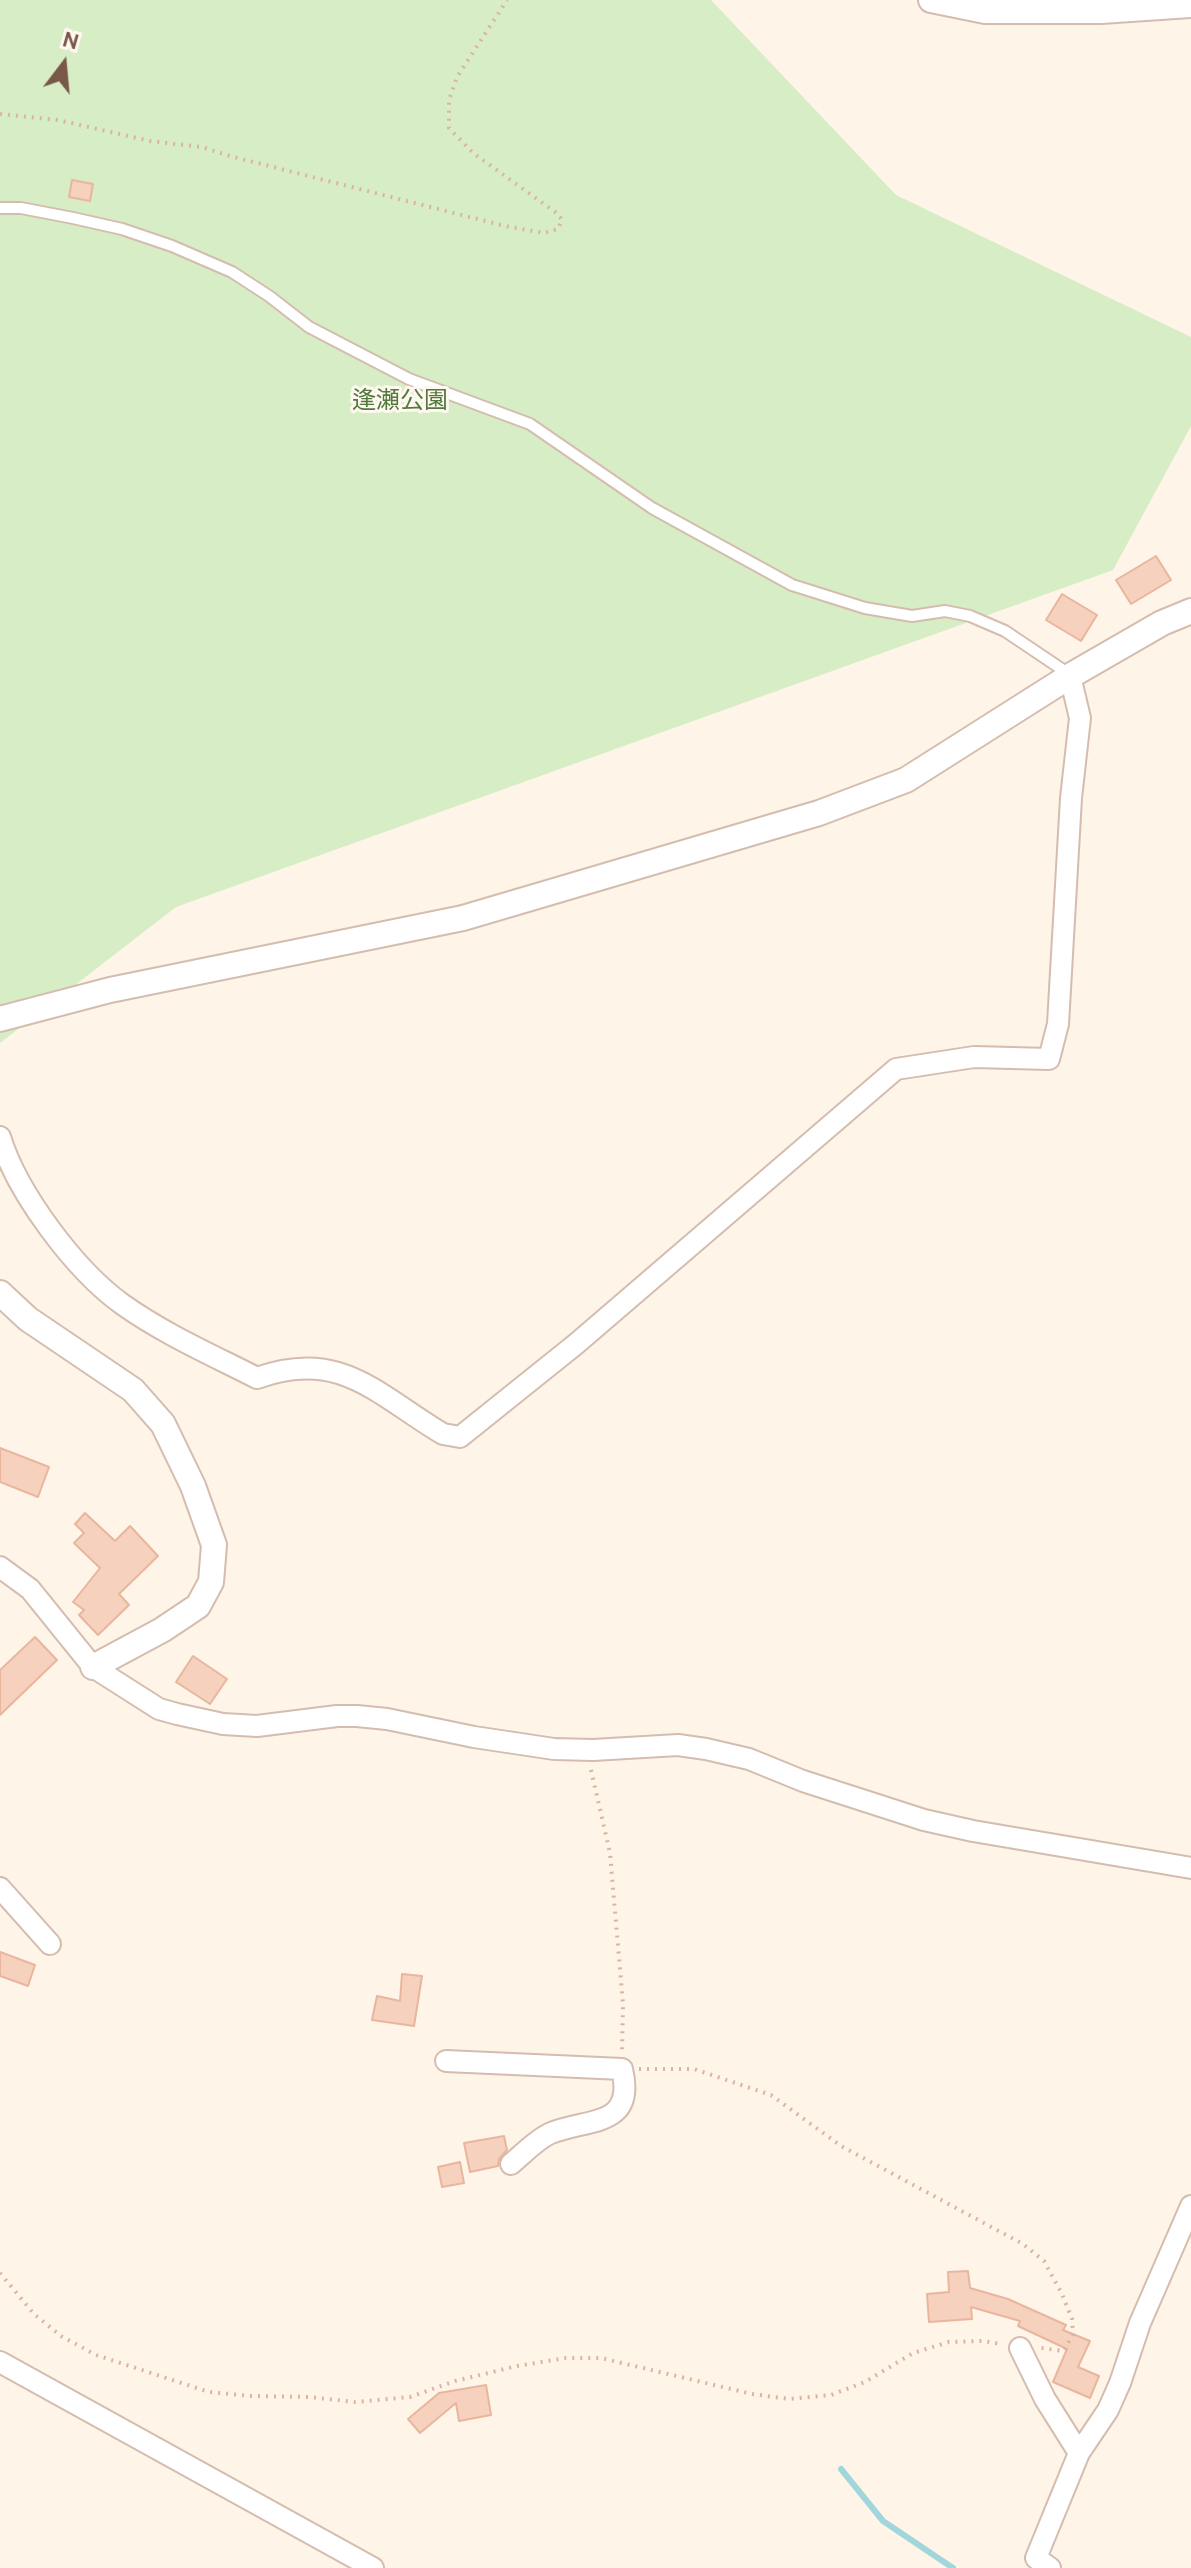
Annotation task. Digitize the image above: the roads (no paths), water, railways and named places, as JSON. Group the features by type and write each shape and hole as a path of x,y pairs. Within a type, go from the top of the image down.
{"street":[{"path":"931,0 985,11 1101,11 1191,5"},
{"path":"0,1019 110,990 463,918 819,813 906,780 1070,676 1162,623 1191,611"},
{"path":"0,1137 43,1220 73,1258 121,1304 257,1378 283,1369 328,1368 355,1378 443,1434 460,1437 576,1344 896,1069 974,1057 1049,1059 1058,1024 1071,798 1080,718 1070,676"},
{"path":"0,1293 28,1319 133,1390 163,1424 193,1486 214,1545 211,1582 198,1606 93,1667"},
{"path":"0,1567 30,1589 93,1667 159,1709 223,1724 257,1726 357,1716 554,1749 678,1745 725,1752 924,1820 1191,1868"},
{"path":"0,1888 50,1944"},
{"path":"446,2061 622,2069 627,2090 622,2103 611,2115 549,2134 511,2164"},
{"path":"1050,2568 1036,2558 1079,2453 1114,2397 1140,2323 1191,2206"},
{"path":"1020,2348 1045,2399 1079,2453"},
{"path":"0,2362 373,2568"}],"lane":[{"path":"0,208 21,208 122,229 232,272 309,327 409,379 530,424 652,508 792,585 865,608 912,616 945,611 970,616 1005,631 1070,676"}],"waterway":[{"path":"841,2469 883,2521 953,2568"}],"park label":[{"name":"逢瀬公園","path":"400,401"}]}
